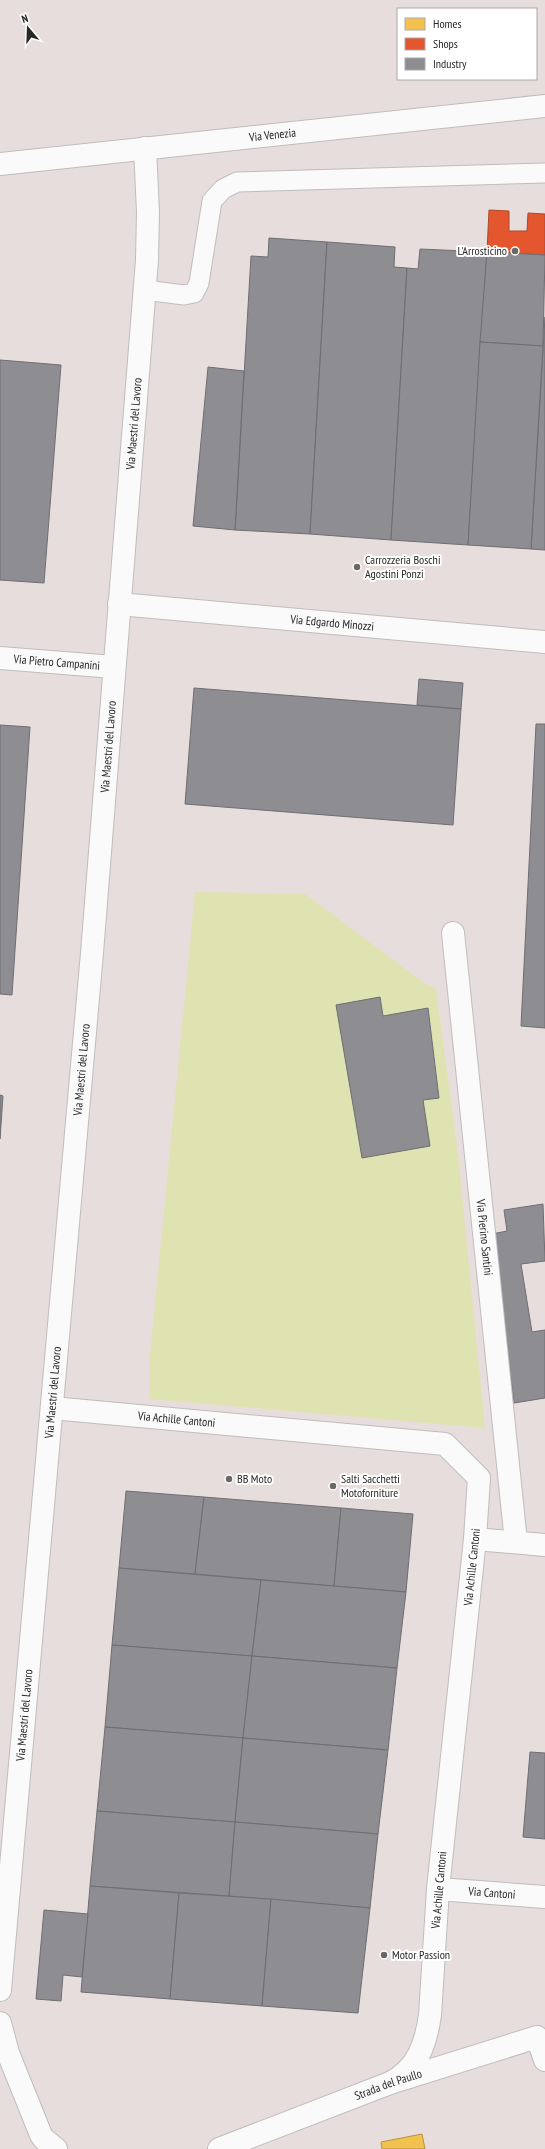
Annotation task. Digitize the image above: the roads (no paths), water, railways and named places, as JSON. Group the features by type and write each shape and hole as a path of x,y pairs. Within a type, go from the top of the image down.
{"street":[{"name":"Via Venezia","path":"0,164 545,106"},
{"name":"Via Maestri del Lavoro","path":"0,1990 52,1408 145,290 148,212 145,148"},
{"name":"Via Edgardo Minozzi","path":"119,604 545,642"},
{"name":"Via Pietro Campanini","path":"0,658 114,667"},
{"name":"Via Pierino Santini","path":"453,933 516,1542"},
{"name":"Via Achille Cantoni","path":"52,1408 445,1444 479,1478 475,1539 438,1889 427,2034 421,2052 413,2065 405,2074 390,2083"},
{"path":"475,1539 545,1545"},
{"name":"Via Cantoni","path":"438,1889 545,1897"},
{"path":"0,2023 8,2053 46,2144"},
{"name":"Strada del Paullo","path":"219,2149 390,2083 537,2037 545,2060"}],"lane":[{"path":"145,290 184,295 194,293 199,283 212,201 223,189 237,182 545,173"}],"place":[{"name":"L'Arrosticino","path":"515,251"},
{"name":"Carrozzeria Boschi Agostini Ponzi","path":"357,567"},
{"name":"BB Moto","path":"229,1479"},
{"name":"Salti Sacchetti Motoforniture","path":"333,1486"},
{"name":"Motor Passion","path":"384,1955"}]}
